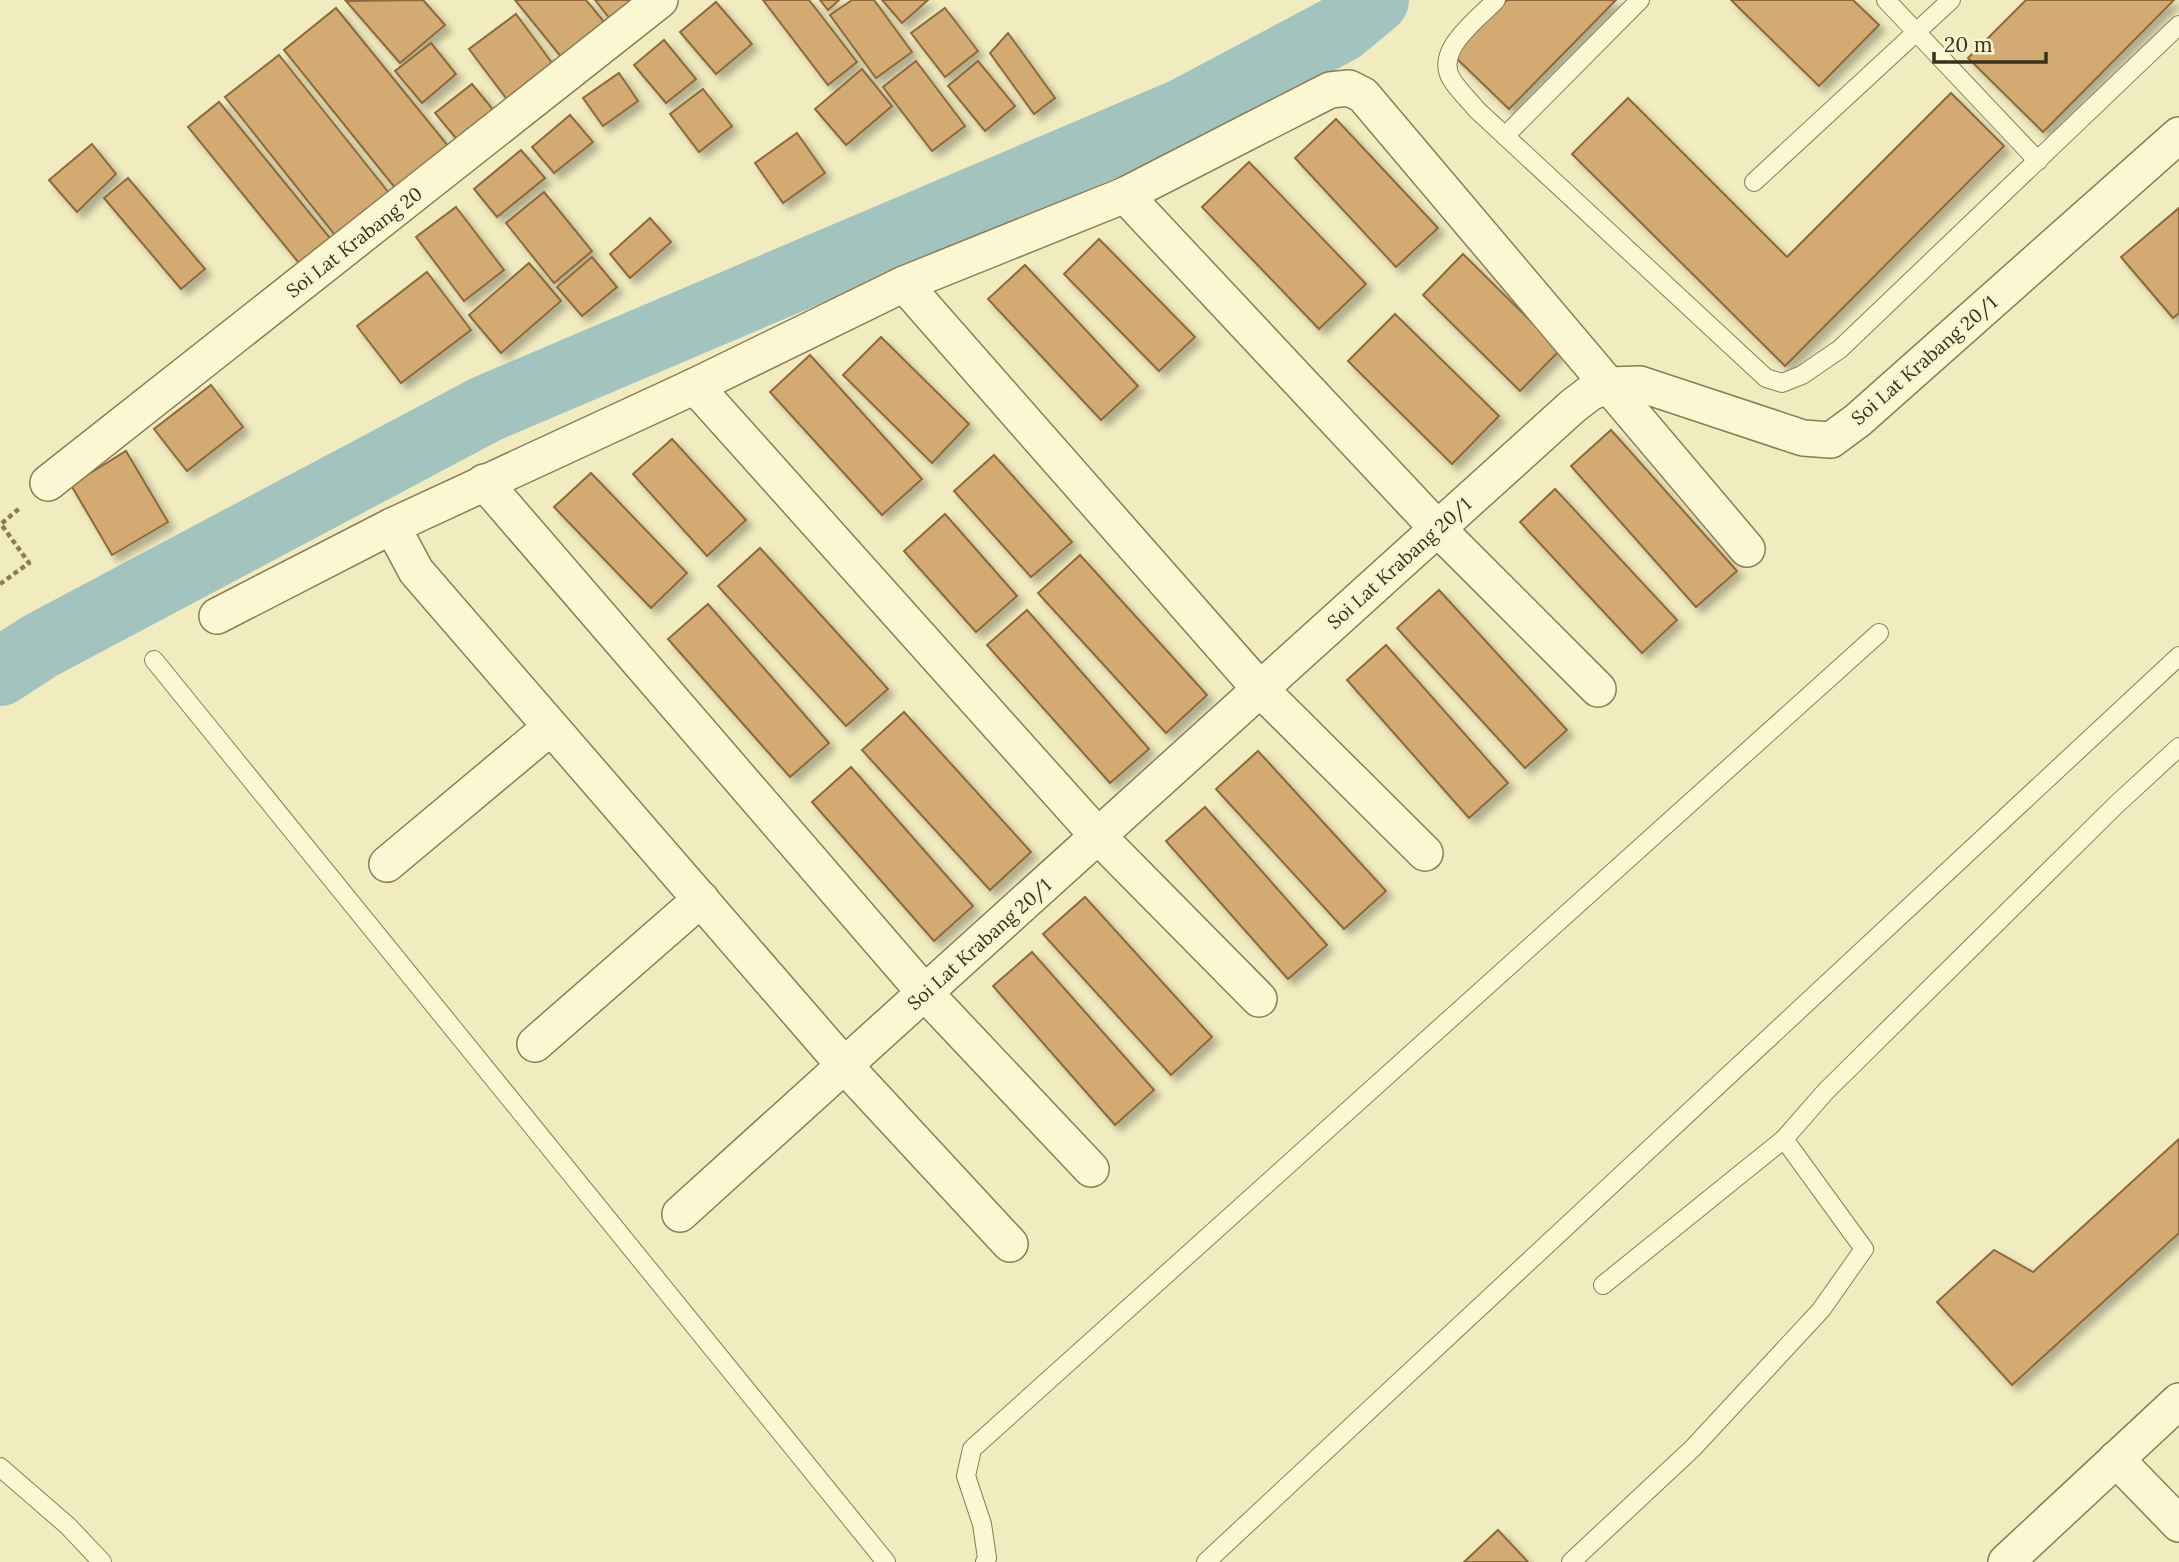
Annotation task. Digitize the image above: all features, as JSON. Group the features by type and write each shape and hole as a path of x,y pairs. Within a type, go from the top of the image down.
{"street":[{"name":"Soi Lat Krabang 20","path":"48,483 660,0"},
{"path":"217,616 392,526 695,386 904,284 1125,195 1330,90 1349,88 1363,95 1747,549"},
{"name":"Soi Lat Krabang 20/1","path":"680,1214 1437,528 1590,393 1608,385 1640,384 1803,438 1831,440 1858,420 2179,135"},
{"path":"1125,195 1437,528 1598,689"},
{"path":"904,284 1260,689 1425,853"},
{"path":"695,386 1098,836 1259,999"},
{"path":"484,482 925,993 1091,1169"},
{"path":"392,526 416,571 844,1065 1010,1244"},
{"path":"387,864 551,727"},
{"path":"535,1044 701,899"},
{"path":"2006,1562 2179,1401"},
{"path":"2116,1459 2179,1524"}],"lane":[{"path":"1496,0 1451,48 1446,64 1451,79 1477,110 1766,378 1782,383 1802,375 1840,349 2179,26"},
{"path":"1505,136 1640,0"},
{"path":"1886,0 2038,161"},
{"path":"1755,182 1951,0"},
{"path":"985,1562 987,1558 982,1524 967,1476 972,1449 1879,633"},
{"path":"1206,1562 2179,656"},
{"path":"154,660 886,1562"},
{"path":"1602,1285 1784,1139 1826,1091 2107,814 2179,747"},
{"path":"1571,1562 1693,1448 1821,1310 1864,1249 1784,1139"},
{"path":"0,1467 68,1526 102,1562"}],"path":[{"path":"0,584 29,563 1,524 48,483"}],"building":[{"path":"423,0 445,25 400,63 346,1"},
{"path":"515,0 586,0 605,23 562,58"},
{"path":"595,0 635,0 611,20"},
{"path":"763,0 809,0 857,62 828,85"},
{"path":"820,0 839,0 828,10"},
{"path":"852,0 874,0 912,52 876,78 830,15"},
{"path":"882,0 928,0 902,23"},
{"path":"1507,0 1616,0 1509,109 1453,55"},
{"path":"1731,0 1853,0 1879,25 1819,86"},
{"path":"2026,0 2174,0 2043,132 1968,58"},
{"path":"716,2 752,44 716,74 680,32"},
{"path":"336,8 449,147 396,189 284,50"},
{"path":"945,8 978,51 945,77 911,33"},
{"path":"516,14 555,67 509,102 469,49"},
{"path":"1008,33 1055,98 1034,114 990,53"},
{"path":"664,40 696,79 666,103 634,65"},
{"path":"431,43 456,74 422,103 395,71"},
{"path":"279,55 389,193 335,235 225,97"},
{"path":"916,61 965,126 932,151 883,87"},
{"path":"978,61 1015,106 985,131 948,86"},
{"path":"862,69 892,106 846,145 815,109"},
{"path":"619,73 638,101 603,126 583,98"},
{"path":"472,84 500,118 464,148 435,113"},
{"path":"703,89 732,126 699,152 670,114"},
{"path":"1951,93 2004,146 1785,366 1572,154 1628,98 1787,257"},
{"path":"219,102 330,238 299,263 188,127"},
{"path":"570,115 593,142 554,173 532,147"},
{"path":"1336,119 1438,228 1396,267 1295,158"},
{"path":"797,133 825,173 783,203 755,163"},
{"path":"92,144 116,174 77,212 49,180"},
{"path":"521,150 545,178 497,217 474,189"},
{"path":"1249,162 1366,284 1319,329 1202,207"},
{"path":"128,178 205,269 181,289 104,198"},
{"path":"544,192 592,251 554,283 506,223"},
{"path":"456,207 504,270 464,301 416,237"},
{"path":"2179,208 2179,313 2173,318 2121,257"},
{"path":"650,218 671,242 630,278 610,254"},
{"path":"1099,239 1195,337 1159,371 1064,274"},
{"path":"1463,254 1560,350 1520,391 1423,295"},
{"path":"592,257 617,287 582,316 557,287"},
{"path":"529,263 561,301 501,353 469,315"},
{"path":"1025,265 1138,386 1101,420 988,299"},
{"path":"427,272 471,330 401,383 357,326"},
{"path":"1395,314 1499,416 1452,464 1348,361"},
{"path":"881,337 969,424 932,463 843,375"},
{"path":"810,355 922,479 882,515 770,392"},
{"path":"211,385 243,427 187,471 154,429"},
{"path":"1611,430 1737,571 1696,607 1571,466"},
{"path":"672,439 746,520 707,556 633,474"},
{"path":"126,451 168,522 112,555 71,485"},
{"path":"994,455 1072,542 1031,577 954,491"},
{"path":"591,473 687,573 651,608 554,507"},
{"path":"1555,489 1677,620 1642,653 1520,522"},
{"path":"945,514 1017,596 976,632 904,551"},
{"path":"760,548 888,689 846,726 718,586"},
{"path":"1080,555 1207,695 1166,733 1038,593"},
{"path":"1439,590 1567,730 1525,768 1397,628"},
{"path":"708,604 829,743 790,777 668,639"},
{"path":"1027,610 1149,749 1110,783 987,645"},
{"path":"1386,645 1508,783 1469,818 1347,680"},
{"path":"904,712 1031,852 990,890 862,750"},
{"path":"1258,751 1386,891 1344,929 1216,789"},
{"path":"851,767 973,906 934,941 812,802"},
{"path":"1205,807 1327,945 1288,979 1166,841"},
{"path":"1085,897 1212,1037 1171,1075 1043,934"},
{"path":"1032,952 1154,1090 1115,1125 993,986"},
{"path":"2179,1139 2179,1233 2012,1385 1937,1302 1994,1250 2033,1272"},
{"path":"1498,1530 1528,1562 1464,1562"}],"waterway":[{"path":"0,672 40,646 486,409 1184,112 1340,29 1375,0"}]}
